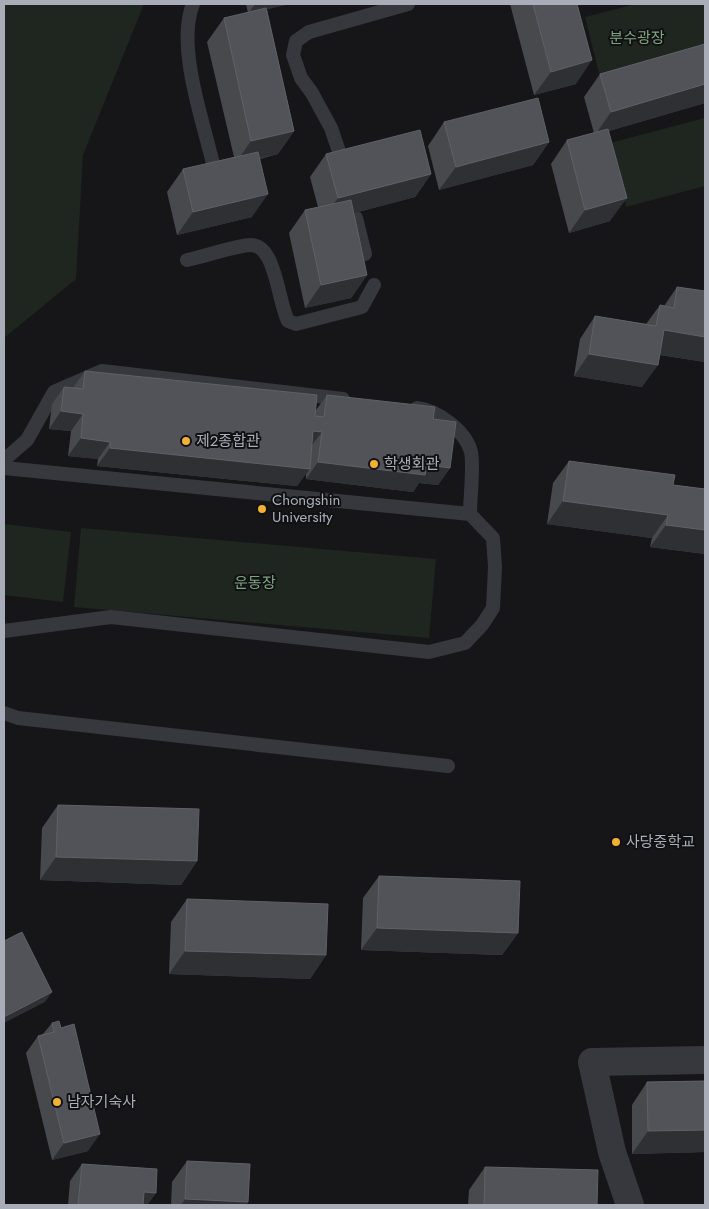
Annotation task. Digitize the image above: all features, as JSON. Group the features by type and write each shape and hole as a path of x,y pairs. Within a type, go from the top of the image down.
{"street":[{"path":"630,1205 612,1152 592,1062 705,1060"}],"lane":[{"path":"193,4 188,14 186,47 213,164"},
{"path":"343,163 331,128 312,93 300,78 293,55 296,41 309,32 408,4"},
{"path":"356,218 365,254"},
{"path":"187,260 252,245 262,248 269,256 282,311 288,321 296,324 362,307 374,285"},
{"path":"4,460 27,440 54,392 102,370 357,401"},
{"path":"406,406 426,409 456,426 471,452 470,514"},
{"path":"4,468 470,514 493,538 495,567 493,608 482,625 465,643 429,652 111,617 4,631"},
{"path":"4,713 18,718 448,766"}],"green space":[{"path":"4,4 144,4 83,155 76,279 4,338"},
{"name":"분수광장","path":"636,4 705,4 705,54 601,81 585,17"},
{"path":"705,118 705,186 626,207 610,143"},
{"path":"4,524 71,532 63,602 4,595"},
{"name":"운동장","path":"81,528 436,559 429,638 74,607"}],"building":[{"path":"533,4 577,4 592,60 551,72"},
{"path":"266,8 294,131 251,141 224,18"},
{"path":"705,44 705,84 611,112 600,74"},
{"path":"538,98 549,142 456,167 444,122"},
{"path":"608,129 627,198 585,210 567,140"},
{"path":"420,130 431,174 338,198 326,154"},
{"path":"258,152 268,194 193,212 183,169"},
{"path":"351,200 367,275 321,285 305,210"},
{"path":"677,287 705,291 705,337 664,330 658,365 589,354 595,316 656,326 660,305 674,308"},
{"path":"85,371 317,395 315,416 324,417 327,395 435,407 433,419 456,422 450,468 427,465 425,475 318,462 322,432 313,431 310,469 110,448 110,442 81,438 83,414 61,411 64,387 83,389"},
{"path":"569,461 675,475 673,485 705,489 705,530 666,525 668,515 563,501"},
{"path":"58,805 199,809 197,861 56,857"},
{"path":"379,876 520,881 518,933 377,928"},
{"path":"187,899 328,904 326,955 185,951"},
{"path":"22,932 52,992 4,1017 4,941"},
{"path":"59,1021 61,1028 74,1024 100,1134 64,1143 38,1036 54,1032 52,1023"},
{"path":"705,1081 705,1130 648,1131 647,1082"},
{"path":"187,1161 250,1164 248,1202 185,1199"},
{"path":"82,1164 157,1169 156,1193 144,1192 143,1205 78,1205"},
{"path":"485,1167 598,1170 597,1205 484,1205"}],"place":[{"name":"제2종합관","path":"186,441"},
{"name":"학생회관","path":"374,464"},
{"name":"Chongshin University","path":"262,509"},
{"name":"사당중학교","path":"616,842"},
{"name":"남자기숙사","path":"57,1102"}]}
